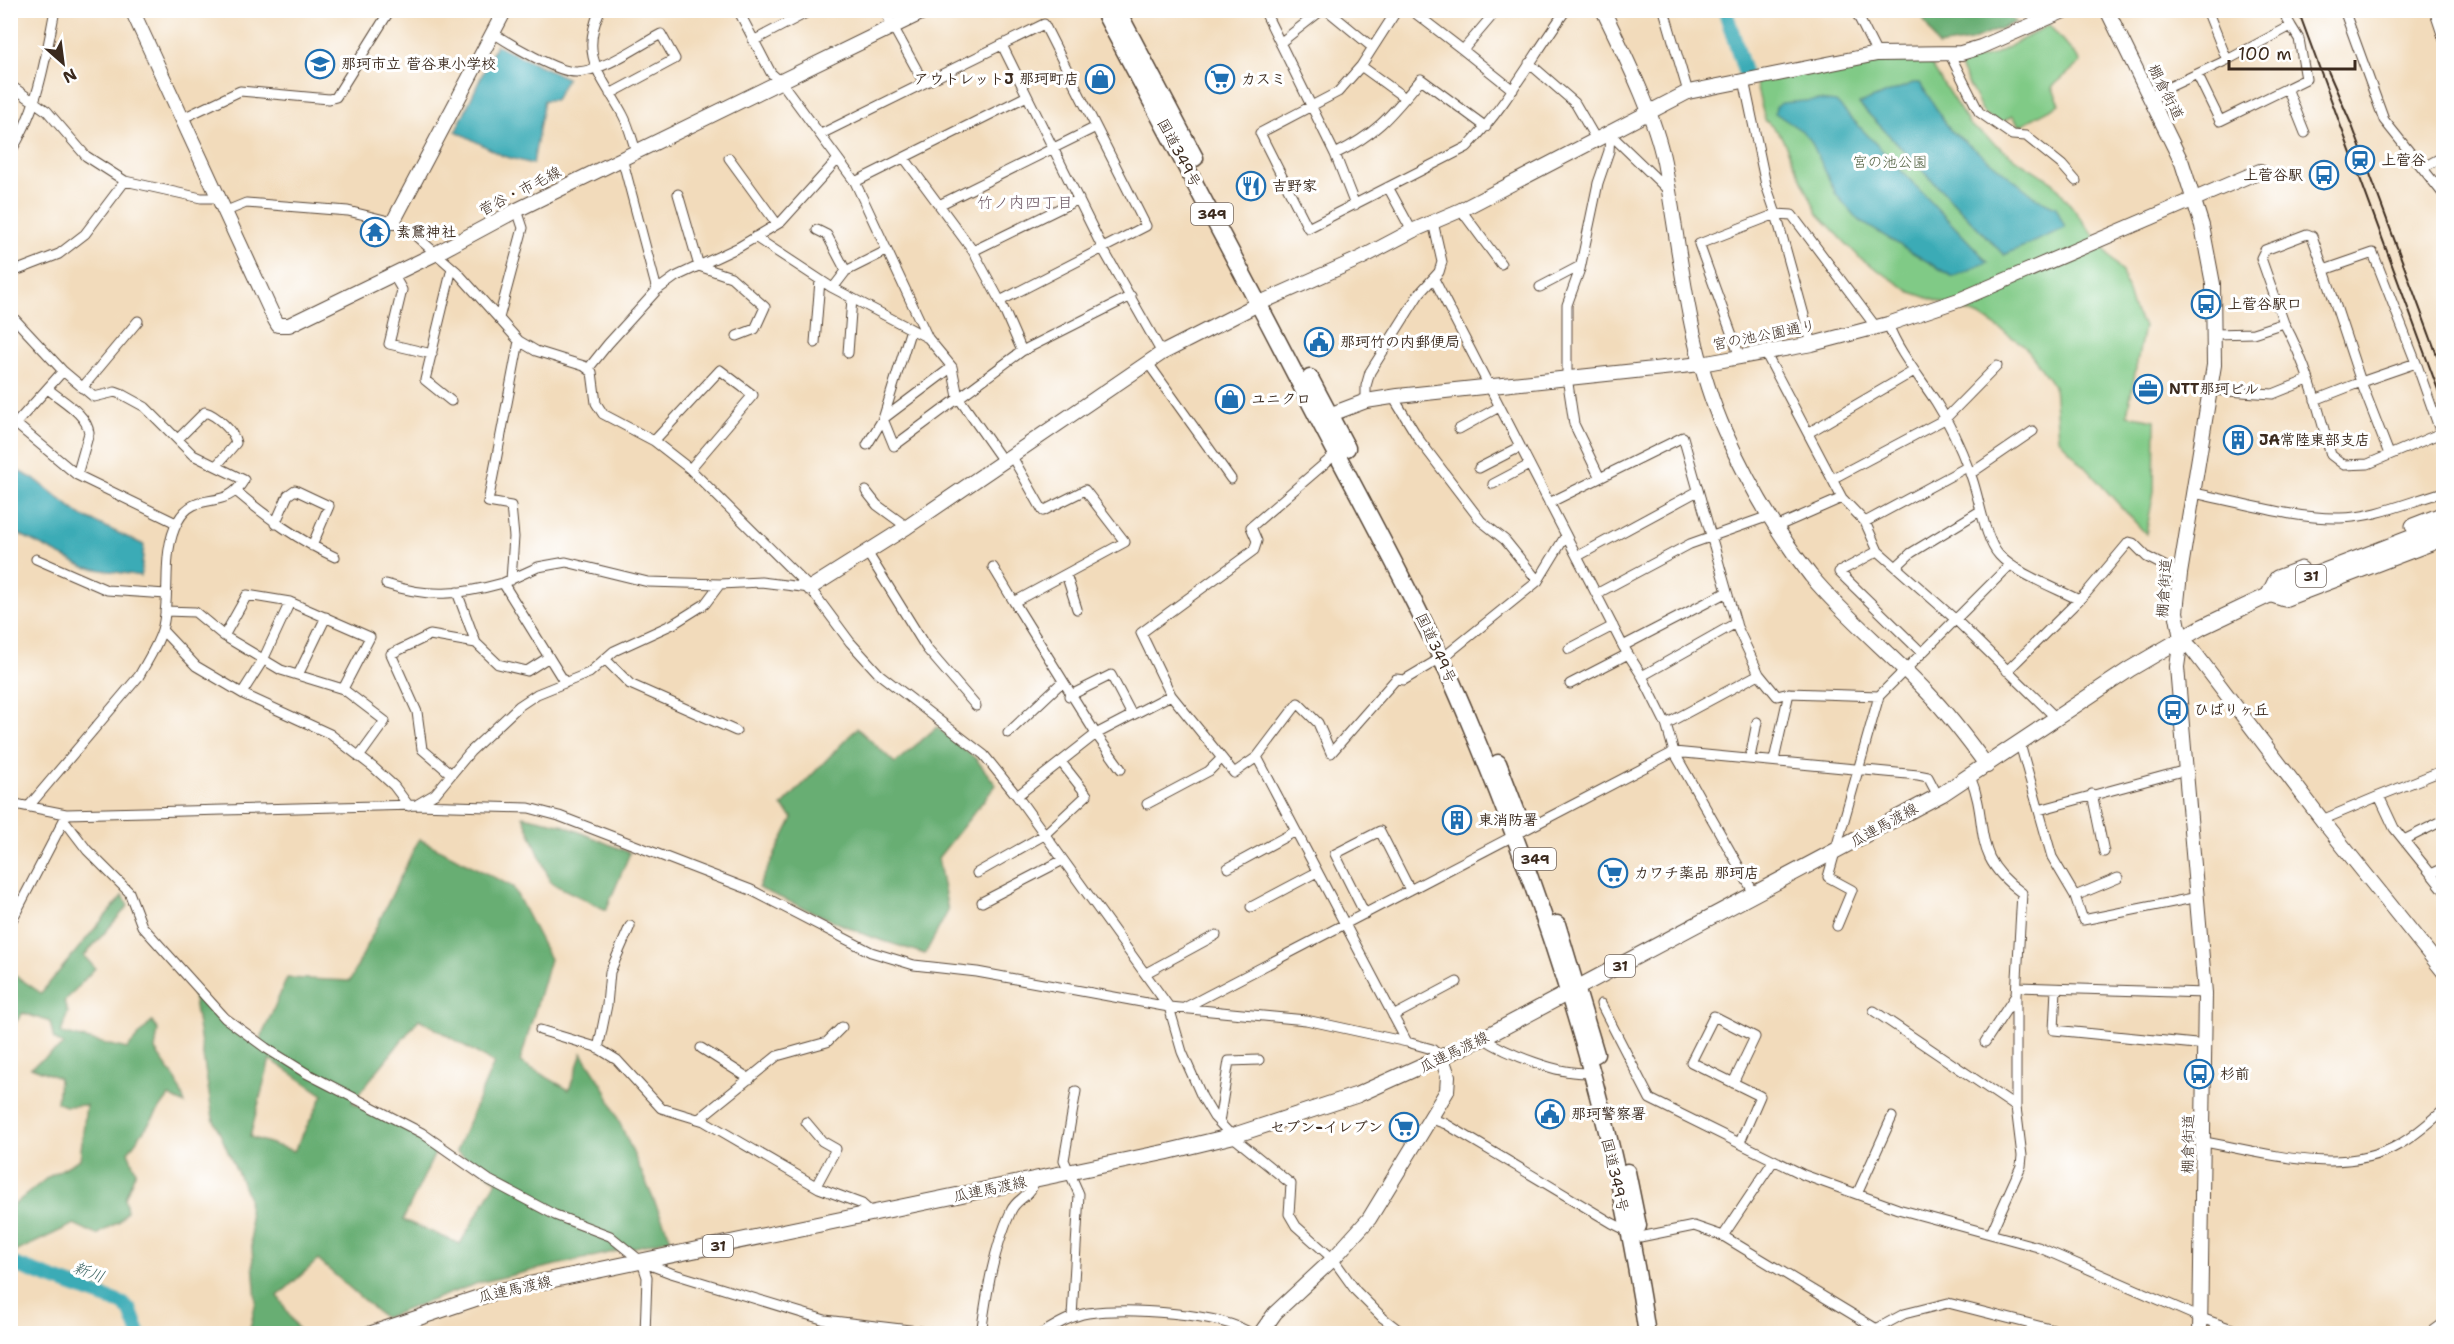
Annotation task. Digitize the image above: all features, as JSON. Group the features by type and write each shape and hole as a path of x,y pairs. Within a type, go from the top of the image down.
{"highway":[{"name":"国道349号","path":"1103,10 1264,301"},
{"name":"国道349号","path":"1117,10 1446,655 1520,833 1573,991 1625,1164 1647,1334"},
{"name":"国道349号","path":"1324,417 1337,453 1446,655"},
{"name":"国道349号","path":"1573,991 1590,1072 1634,1233 1658,1334"}],"main road":[{"path":"2444,514 2277,578 2269,594 2286,598 2444,538"},
{"name":"瓜連馬渡線","path":"370,1334 498,1291 1232,1136 1358,1095 1483,1038 1938,796 2181,638 2269,594 2444,525"}],"street":[{"path":"10,153 22,136 36,101 55,10"},
{"name":"菅谷・市毛線","path":"132,10 278,325 289,325 435,254 636,151 782,83 927,10"},
{"path":"181,119 240,91 329,99 336,97 390,10"},
{"path":"393,222 505,10"},
{"path":"600,10 592,28 594,69 625,118 636,151"},
{"path":"738,10 771,73 782,83 855,182 928,338 952,367 958,397 1007,458 1043,511 1085,490 1125,542 1014,602"},
{"path":"885,10 924,83"},
{"path":"1264,10 1335,154 1355,205"},
{"path":"1280,43 1322,10"},
{"path":"1327,10 1372,47"},
{"path":"1397,10 1361,66 1338,92 1260,133 1308,228 1467,147 1486,127 1513,90 1564,12"},
{"path":"1411,10 1513,90"},
{"path":"1463,50 1497,10"},
{"path":"1603,10 1648,112 1664,160 1701,364 1725,430 1773,522 1811,576 1941,707 1987,766"},
{"path":"1664,10 1688,92"},
{"path":"1855,10 1877,54"},
{"path":"386,584 414,593 470,592 507,582 538,567 566,562 648,582 720,584 760,582 810,588 907,527 1162,353 1264,301 1461,210 1688,92 1877,54 1961,53 1981,47 2042,16 2066,10"},
{"name":"棚倉街道","path":"2107,10 2182,163 2209,255 2215,334 2211,390 2180,574 2176,612 2181,638 2176,667 2205,993 2200,1334"},
{"path":"2207,10 2227,60"},
{"path":"2198,76 2220,121 2306,80 2299,39 2282,10"},
{"path":"2344,10 2384,120 2424,167 2444,195"},
{"path":"2434,10 2444,40"},
{"path":"753,41 810,11"},
{"path":"821,134 1044,24 1146,226 999,301"},
{"path":"2150,96 2198,76 2291,26"},
{"path":"493,33 526,53 574,72 594,69 661,34 675,59 610,94"},
{"path":"1002,45 1103,249 1162,353"},
{"path":"1949,53 1978,112 2012,135 2026,136 2062,165 2076,181"},
{"path":"1529,63 1575,103 1597,141"},
{"path":"1361,66 1405,98"},
{"path":"1335,154 1359,142 1389,119 1421,79 1486,127"},
{"path":"1744,80 1766,185 1812,344"},
{"path":"10,85 36,101 86,156 125,181 201,198 218,198"},
{"path":"2288,88 2305,133"},
{"path":"855,182 1027,96"},
{"path":"939,205 1096,127"},
{"path":"1610,134 1668,190"},
{"path":"1599,476 1574,424 1567,377 1567,305 1580,266 1598,183 1609,151 1610,134"},
{"path":"2424,167 2444,156"},
{"path":"622,158 657,290"},
{"path":"729,158 777,224"},
{"path":"588,369 657,290 675,277 777,224 838,159"},
{"path":"905,159 973,251 1022,351"},
{"name":"宮の池公園通り","path":"1324,417 1366,401 1487,385 1701,364 1812,344 1882,325 1959,300 2260,171"},
{"path":"10,273 59,254 85,234 125,181"},
{"path":"1388,187 1412,231"},
{"path":"678,194 699,266"},
{"path":"973,251 1079,199"},
{"path":"225,212 246,202 348,211 393,222 452,268 519,341 536,351 592,372 596,403 603,414 654,441 690,469 810,588 850,642 879,674 984,755 1017,796 1168,1006 1182,1052 1202,1097 1219,1122 1232,1136 1291,1184 1289,1214 1309,1239 1333,1259 1356,1291 1383,1318 1404,1334"},
{"path":"499,318 523,228 517,210"},
{"path":"1461,210 1501,264"},
{"path":"1740,357 1700,244 1776,214 1792,215 1882,325 1945,419 1969,470 1980,511 1997,554 2010,565 2079,600"},
{"path":"1366,401 1366,386 1370,372 1419,294 1434,279 1442,262 1433,222"},
{"path":"817,230 827,235 846,271"},
{"path":"2324,270 2373,253 2416,363 2442,438 2389,454 2368,464 2344,465 2331,455 2308,380 2284,323 2261,258 2265,250 2307,234 2312,236 2361,382 2389,454"},
{"path":"755,237 833,288 928,338"},
{"path":"833,288 846,271 886,251"},
{"path":"699,266 731,277 765,307 755,329 737,336"},
{"path":"1540,287 1580,266"},
{"path":"451,401 426,380 452,268"},
{"path":"393,274 402,290 389,344 432,354"},
{"path":"1434,279 1613,626 1642,676 1666,724 1674,752 1755,895"},
{"path":"815,343 820,280"},
{"path":"883,419 894,446 1022,351 1131,296"},
{"path":"848,353 852,298"},
{"path":"10,314 63,371 94,397 115,392 123,394 145,407 193,455 244,480 237,492 227,499 194,504 184,510 169,540 162,630 139,676 29,806"},
{"path":"82,388 138,321"},
{"path":"2215,334 2253,333 2284,323"},
{"path":"867,446 883,419 911,329"},
{"path":"519,341 488,502 511,506 514,537 507,582 565,683"},
{"path":"1766,354 1842,498 1865,522 1878,551 1956,620 2056,718"},
{"path":"1148,363 1231,479"},
{"path":"2315,400 2416,363"},
{"path":"1832,479 1945,419 1997,366"},
{"path":"883,419 952,367"},
{"path":"654,441 720,370 753,395 690,469"},
{"path":"63,371 13,427 77,474 176,523"},
{"path":"1808,433 1914,371"},
{"path":"2211,390 2273,394 2308,380"},
{"path":"48,389 83,418 89,426 77,474"},
{"path":"1393,397 1420,441 1481,521 1505,540 1538,581"},
{"path":"1459,429 1499,407"},
{"path":"178,439 205,412 210,413 235,435 236,443 217,465"},
{"path":"1865,522 1969,470 2033,431"},
{"path":"1549,503 1599,476 1683,437 1736,623 1759,674 1777,696 1789,693 1879,696"},
{"path":"1479,468 1520,447"},
{"path":"1337,453 1251,527 1257,541 1254,550 1141,633 1171,695 1234,773 1257,757 1298,704 1318,723 1330,753 1396,680 1404,680 1446,655 1538,581 1566,535"},
{"path":"1493,484 1529,465"},
{"path":"275,524 288,495 295,490 329,506 312,546"},
{"path":"866,491 877,505 907,527"},
{"path":"1578,556 1698,491"},
{"path":"237,492 275,524 335,557"},
{"path":"2193,493 2291,512 2340,518 2360,516 2444,492"},
{"path":"1598,593 1690,544 1712,536 1773,522 1842,498"},
{"path":"1897,566 1911,552 1980,511"},
{"path":"2007,671 2079,600 2129,542 2147,557 2180,574"},
{"path":"1878,551 1839,572 1922,653"},
{"path":"867,552 927,649 976,706"},
{"path":"36,559 106,590 166,594"},
{"path":"1836,926 1852,890 1828,877 1879,696 2010,565"},
{"path":"993,567 1061,682 1121,769"},
{"path":"1066,574 1077,609"},
{"path":"413,805 435,794 470,752 519,706 537,694 589,673 614,651 673,624 705,604 720,584"},
{"path":"1570,684 1726,591"},
{"path":"457,592 476,643 498,664 527,671 549,657"},
{"path":"224,636 247,595 290,602 370,636 343,689"},
{"path":"242,693 263,660 290,602"},
{"path":"165,611 195,612 224,636 281,670 343,689 385,722 359,756"},
{"path":"298,675 326,617"},
{"path":"1642,676 1736,623"},
{"path":"1569,649 1613,626"},
{"path":"162,630 196,666 242,693 330,735 359,756 413,805"},
{"path":"451,774 422,749 417,712 391,654 430,635 476,643"},
{"path":"2181,638 2192,648 2322,820 2444,972"},
{"path":"606,659 630,684 736,730"},
{"path":"1666,724 1759,674"},
{"path":"1070,696 1111,675 1132,716"},
{"path":"1008,733 1061,682"},
{"path":"1774,760 1789,693"},
{"path":"1017,796 1096,734 1171,695"},
{"path":"1750,758 1757,722"},
{"path":"2020,744 2052,857 2075,896 2083,920 2198,897"},
{"path":"1186,1007 1674,752 1774,760 1928,777 1938,796"},
{"path":"1257,757 1407,1042"},
{"path":"1147,804 1209,771 1222,758"},
{"path":"976,873 1044,835 1087,795 1061,762"},
{"path":"2039,810 2186,770"},
{"path":"2322,820 2444,770"},
{"path":"1970,776 1988,859 2005,880 2022,893 2017,991 2016,1107 2021,1166 1991,1233"},
{"path":"2092,794 2104,852"},
{"path":"2379,796 2387,816 2444,890"},
{"path":"10,803 66,817 413,805 539,811 751,891 871,952 914,965 977,972 1168,1006 1306,1020 1432,1049 1442,1058 1448,1076 1447,1091 1432,1119 1369,1219 1333,1259 1275,1313 1260,1334"},
{"path":"10,924 66,817"},
{"path":"66,817 87,850 129,892 142,926 225,1018 266,1048 306,1072 422,1133 489,1180 555,1215 609,1236 642,1262 703,1284 825,1320 943,1334"},
{"path":"2404,840 2444,820"},
{"path":"1228,868 1296,831"},
{"path":"1365,914 1335,854 1380,831 1410,890"},
{"path":"982,902 1063,860"},
{"path":"2431,874 2444,868"},
{"path":"1251,907 1317,872"},
{"path":"2075,896 2118,878"},
{"path":"598,1049 607,1005 610,972 630,927"},
{"path":"1146,973 1216,936"},
{"path":"1393,1016 1456,982"},
{"path":"2017,991 2056,989 2205,993"},
{"path":"2056,989 2054,1030 2205,1045"},
{"path":"1985,1042 2017,991"},
{"path":"1601,1004 1650,1099 1804,1174 1858,1192 1898,1209 2038,1247 2201,1318 2246,1334"},
{"path":"1874,1011 2016,1107"},
{"path":"1733,1083 1755,1037 1714,1016 1691,1062 1733,1083 1760,1096 1740,1142"},
{"path":"699,1119 777,1056 827,1042 842,1027"},
{"path":"540,1030 598,1049 617,1060 661,1108 699,1119 816,1186 862,1204 872,1213"},
{"path":"1483,1038 1497,1048 1558,1069 1579,1074 1590,1072"},
{"path":"701,1048 750,1079"},
{"path":"1219,1122 1229,1061 1259,1060"},
{"path":"1072,1317 1079,1194 1064,1160 1076,1091"},
{"path":"2204,1142 2331,1162 2370,1156 2398,1145 2444,1110"},
{"path":"1858,1192 1892,1117"},
{"path":"1432,1119 1446,1124 1612,1223 1634,1233 1694,1226 1723,1236 1881,1331 1905,1314 1948,1303 2070,1334"},
{"path":"806,1122 822,1141 836,1149 816,1186"},
{"path":"1723,1236 1774,1160"},
{"path":"981,1334 988,1284 997,1248 1012,1208 1032,1191 1035,1179"},
{"path":"642,1262 647,1277 645,1334"},
{"path":"1041,1334 1072,1317 1089,1313 1125,1312 1189,1315 1241,1326 1252,1334"},
{"path":"2429,1334 2444,1323"},
{"path":"2373,1334 2401,1334"}],"green space":[{"path":"1919,11 1951,11 1960,19 2001,11 2016,22 1971,41 1938,46"},
{"path":"2049,25 2081,62 2052,87 2060,104 2019,126 2013,116 2001,123 1984,114 1958,63 1993,55"},
{"name":"宮の池公園","path":"1912,60 1930,63 1969,124 2017,160 2053,182 2122,272 2133,309 2144,326 2127,415 2155,420 2154,491 2146,534 2058,438 2054,386 2024,345 1980,316 1911,292 1860,258 1818,214 1780,134 1765,120 1755,81 1870,62"},
{"path":"937,727 976,759 996,785 938,858 948,911 925,954 868,936 758,888 793,818 782,806 857,728 895,763"},
{"path":"523,816 560,824 630,853 606,910 551,883"},
{"path":"419,839 513,887 550,959 520,1062 569,1090 582,1053 604,1087 671,1239 478,1283 384,1318 318,1260 278,1296 300,1333 249,1333 256,1301 248,1196 213,1118 192,988 222,1021 258,1045 287,978 350,981","holes":["419,1019 494,1063 456,1151 497,1181 460,1244 403,1220 438,1147 352,1102","270,1059 323,1095 294,1151 250,1137"]},
{"path":"123,895 128,906 84,956 95,968 64,1002 68,1012 61,1033 127,1049 152,1021 158,1030 155,1050 177,1081 185,1104 169,1096 128,1152 136,1171 125,1198 127,1211 120,1221 97,1235 74,1224 11,1254 11,1207 48,1177 80,1159 86,1105 66,1106 57,1103 59,1078 31,1067 64,1045 54,1039 50,1022 23,1013 11,1028 11,977 13,974 41,993"}],"water":[{"path":"496,45 567,78 555,100 544,100 533,164 503,156 456,131"},
{"path":"1913,83 1920,83 1950,130 2038,199 2056,207 2065,228 2004,255 1859,104"},
{"path":"1817,100 1836,102 1988,262 1953,277 1858,220 1836,194 1811,141 1802,131 1775,113 1776,107 1782,103"},
{"path":"10,467 36,480 80,515 144,545 141,576 84,567 11,530"}],"waterway":[{"path":"1725,10 1744,70"},
{"name":"新川","path":"10,1263 123,1304 130,1310 139,1334"}],"railway":[{"path":"2298,10 2444,406"},
{"path":"2328,71 2353,128 2444,374"}],"place":[{"name":"那珂市立 菅谷東小学校","path":"320,64"},
{"name":"アウトレットJ 那珂町店","path":"1100,79"},
{"name":"カスミ","path":"1220,79"},
{"name":"上菅谷","path":"2360,160"},
{"name":"上菅谷駅","path":"2324,175"},
{"name":"吉野家","path":"1251,186"},
{"name":"素鵞神社","path":"375,232"},
{"name":"上菅谷駅口","path":"2206,304"},
{"name":"那珂竹の内郵便局","path":"1319,342"},
{"name":"NTT那珂ビル","path":"2148,389"},
{"name":"ユニクロ","path":"1230,399"},
{"name":"JA常陸東部支店","path":"2238,440"},
{"name":"ひばりヶ丘","path":"2173,710"},
{"name":"東消防署","path":"1457,820"},
{"name":"カワチ薬品 那珂店","path":"1613,873"},
{"name":"杉前","path":"2199,1074"},
{"name":"那珂警察署","path":"1550,1114"},
{"name":"セブン-イレブン","path":"1404,1127"}],"district":[{"name":"竹ノ内四丁目","path":"1025,202"}]}
